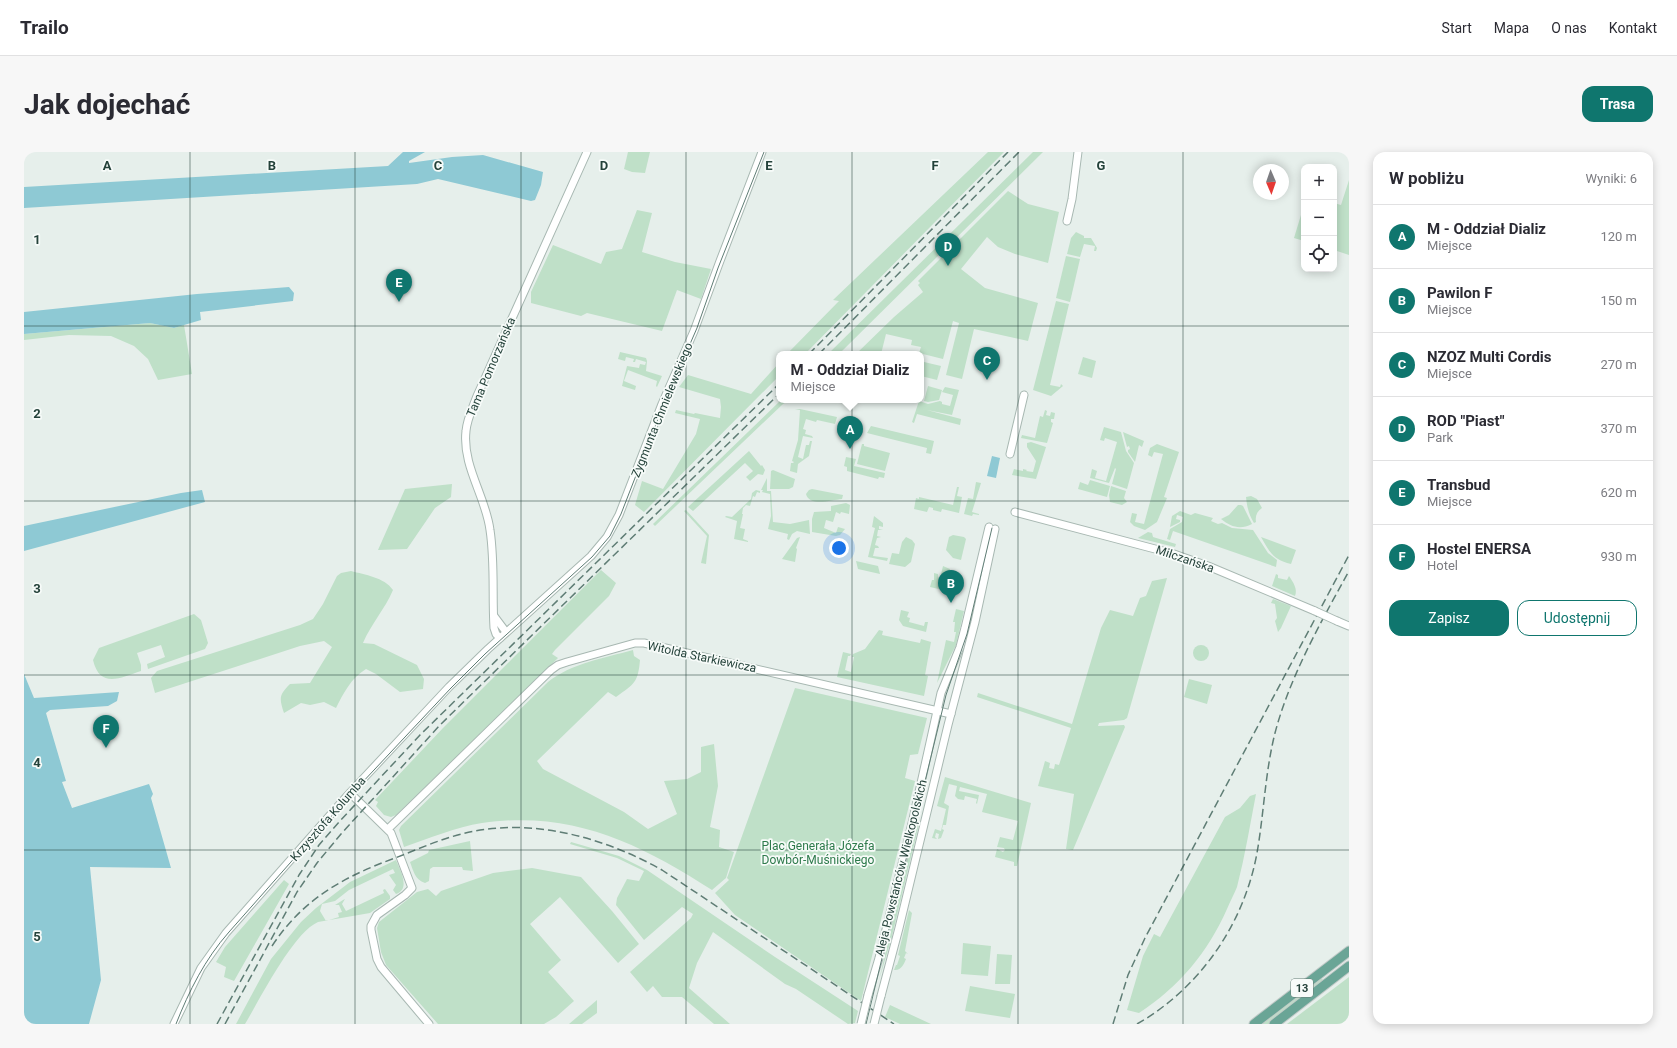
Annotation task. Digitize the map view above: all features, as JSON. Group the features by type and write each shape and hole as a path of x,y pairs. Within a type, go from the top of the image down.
{"main road":[{"name":"13","path":"1254,1024 1349,951"},
{"name":"13","path":"1274,1024 1349,966"}],"street":[{"name":"Tama Pomorzańska","path":"500,638 494,630 490,531 487,513 467,455 465,442 467,426 477,396 586,152"},
{"name":"Zygmunta Chmielewskiego","path":"506,632 595,552 605,540 615,523 665,398 694,331 762,152"},
{"path":"1067,221 1072,199 1078,152"},
{"path":"1010,454 1024,395"},
{"name":"Milczańska","path":"1015,512 1174,554 1208,566 1349,626"},
{"name":"Aleja Powstańców Wielkopolskich","path":"861,1024 879,958 913,819 943,686 960,647 992,528 975,622 874,1024"},
{"path":"494,616 506,632"},
{"name":"Krzysztofa Kolumba","path":"174,1024 198,972 218,942 350,793 449,687 506,632"},
{"name":"Witolda Starkiewicza","path":"388,829 551,670 558,665 567,662 635,643 661,647 937,710"},
{"path":"937,710 951,714"},
{"path":"350,793 388,829 394,838 412,888 374,918 371,930 381,967 429,1024"}],"green space":[{"path":"628,152 650,152 645,173 632,172 624,169"},
{"path":"988,152 1004,152 808,351 790,351 839,301 833,300"},
{"path":"1033,152 1043,152 842,351 831,351"},
{"path":"1349,180 1349,255 1337,251 1337,204 1341,205"},
{"path":"1008,191 1028,204 1059,212 1048,263 1015,254 998,247 987,237 961,269 985,288 1038,303 1028,341 974,329 962,379 946,375 959,323 953,321 943,359 924,354 924,351 920,351 921,347 911,345 912,340 886,334 882,351 859,351 894,317 923,292 918,285 920,283 918,281"},
{"path":"637,210 652,213 642,252 675,262 711,269 701,299 677,290 662,331 587,313 581,316 531,303 531,292 553,245 601,264 606,252 622,249"},
{"path":"1301,215 1301,240 1294,238"},
{"path":"1076,232 1084,236 1084,238 1091,238 1097,248 1096,251 1094,251 1095,246 1084,244 1080,257 1067,254 1071,238"},
{"path":"1066,256 1080,259 1070,302 1056,298"},
{"path":"1056,301 1069,304 1050,385 1060,387 1061,384 1063,386 1051,396 1033,390"},
{"path":"150,323 174,328 184,325 192,374 158,380 148,359 134,346 111,336 69,335 24,340 24,334"},
{"path":"620,352 646,358 647,361 646,371 662,376 657,387 657,381 628,370 624,381 636,386 635,390 622,386 627,366 639,368 640,364 645,365 646,362 636,359 635,362 633,362 634,359 626,357 625,361 618,359"},
{"path":"1083,357 1096,361 1092,378 1078,374"},
{"path":"924,362 941,366 937,380 924,377"},
{"path":"776,366 776,379 644,512 635,505 642,481 663,489 696,434 700,419 675,413 676,410 720,418 720,399 679,387 688,375 751,394"},
{"path":"928,386 942,390 939,400 928,402 924,401"},
{"path":"945,387 959,390 952,415 927,410 961,419 960,425 917,414 914,423 912,422 918,403 928,404 940,401 942,404 950,406 953,395 942,392"},
{"path":"778,403 785,403 655,526 653,524"},
{"path":"800,409 837,417 835,424 817,420 816,422 806,419 803,429 806,430 805,434 812,436 813,438 803,436 798,457 803,459 806,445 809,445 810,441 812,441 809,456 798,464 797,473 790,471 791,463 794,462 792,461 798,440 800,410 795,410"},
{"path":"1045,410 1047,411 1046,415 1050,416 1051,412 1055,413 1054,419 1051,419 1051,422 1053,423 1047,443 1021,438 1022,435 1035,438 1040,416 1043,417"},
{"path":"871,426 934,441 931,454 926,453 927,448 867,433"},
{"path":"1104,427 1121,432 1126,451 1134,463 1127,489 1112,484 1115,468 1109,483 1090,478 1092,469 1097,471 1095,478 1106,481 1117,442 1105,438 1104,441 1100,440"},
{"path":"1123,432 1144,441 1142,447 1139,445 1135,462 1128,452 1130,449 1129,446 1127,447"},
{"path":"1031,442 1046,447 1036,479 1012,475 1014,469 1023,471 1023,469 1033,472 1036,461 1027,447 1027,443"},
{"path":"862,444 864,444 864,446 890,453 885,471 857,464"},
{"path":"1157,444 1179,452 1164,497 1167,498 1157,522 1145,530 1134,526 1130,522 1132,513 1137,514 1135,522 1144,524 1163,454 1154,452 1152,457 1148,455 1150,448"},
{"path":"749,451 765,470 763,475 758,474 750,481 746,477 753,471 745,463 693,511 688,507"},
{"path":"846,457 856,459 854,466 885,473 884,478 879,477 878,479 847,471 847,467 844,466"},
{"path":"773,470 795,479 793,487 789,489 770,489 771,471"},
{"path":"767,478 767,491 771,491 773,522 790,524 809,520 810,534 797,531 792,534 789,540 787,539 788,534 768,529 771,516 770,494 762,492 763,490 761,490"},
{"path":"1090,480 1110,486 1107,497 1078,489 1080,482 1088,485"},
{"path":"976,482 981,483 972,512 979,515 973,514 972,516 964,514 968,498 973,499"},
{"path":"452,484 451,497 435,508 407,549 378,550 405,489"},
{"path":"1111,486 1126,491 1124,498 1127,502 1122,505 1110,502 1109,495"},
{"path":"957,487 959,487 957,496 962,497 959,513 942,509 941,512 933,510 933,508 929,507 927,512 914,509 916,498 919,499 919,497 953,505"},
{"path":"812,489 843,495 842,499 816,502 808,498 806,494"},
{"path":"756,490 760,491 760,493 757,492 755,497 753,496 750,506 746,505 743,508 742,514 740,528 745,529 743,539 748,542 734,539 737,521 725,517 732,517 751,499 752,493"},
{"path":"1251,496 1257,499 1262,508 1258,512 1256,522 1254,523 1248,511 1246,497"},
{"path":"846,503 850,505 849,514 841,512 840,514 836,512 833,522 826,520 824,528 836,533 838,527 845,529 840,535 836,536 812,532 812,519 814,512 831,511 831,506"},
{"path":"1238,505 1243,506 1252,524 1244,527 1236,527 1221,519 1229,515"},
{"path":"686,510 709,535 706,564 701,563 707,536 684,511"},
{"path":"1180,511 1191,515 1195,513 1213,518 1211,521 1218,524 1222,523 1232,528 1253,530 1268,553 1277,560 1276,567 1173,531 1170,540 1167,539 1170,529 1182,522 1183,517 1177,515 1176,519 1180,520 1180,522 1170,527 1172,516"},
{"path":"874,516 883,523 883,527 879,526 879,529 883,530 878,530 877,536 881,537 877,538 875,545 879,548 875,548 873,556 888,558 887,561 868,557 875,528 872,527"},
{"path":"1148,532 1152,533 1153,537 1176,544 1175,547 1138,538"},
{"path":"953,535 964,537 966,539 961,560 953,558 946,550 949,537"},
{"path":"800,537 796,548 795,562 782,559 797,538"},
{"path":"906,537 912,540 915,544 911,562 905,567 889,564 892,553 899,554 902,542"},
{"path":"1261,537 1296,550 1291,564 1280,560 1273,555"},
{"path":"856,561 878,566 880,574 858,569"},
{"path":"943,566 950,569 949,574 944,573 941,587 944,587 943,590 930,587 932,580 934,580 934,573 938,574 938,577 940,578"},
{"path":"601,570 616,583 609,596 555,650 552,654 558,658 396,815 391,817 384,815 376,806 378,802 375,800 443,728"},
{"path":"351,571 379,579 385,582 393,590 363,643 374,644 417,665 424,679 423,689 400,692 376,674 366,669 352,682 336,708 324,702 310,705 301,703 284,713 281,704 282,694 290,684 310,683 332,647 324,641 300,646 155,693 151,678 157,671 300,625 313,619 323,604 337,576 341,573"},
{"path":"1276,574 1278,575 1278,578 1287,580 1289,576 1295,588 1295,596 1272,586"},
{"path":"1167,578 1127,718 1124,720 1099,723 1098,726 1124,725 1125,727 1073,850 1066,849 1074,794 1038,786 1045,761 1050,763 1049,768 1054,769 1055,764 1059,765 1071,728 977,697 978,693 1072,724 1101,628 1110,610 1133,616 1140,598 1146,596 1152,581"},
{"path":"1273,599 1291,606 1278,632 1275,621 1277,618 1275,604 1271,603"},
{"path":"956,609 964,611 956,645 937,683 946,640 954,642 956,632 954,632 955,622 953,622"},
{"path":"901,610 909,612 907,617 910,618 909,622 924,626 925,622 928,622 926,632 903,626 899,620"},
{"path":"194,614 201,620 208,643 205,649 148,669 147,664 165,657 161,645 137,653 141,665 141,671 118,678 106,678 100,675 96,669 93,660 99,648"},
{"path":"879,630 883,631 882,635 920,643 921,639 931,642 925,675 928,676 924,696 837,677 843,652 851,654 848,656 845,670 851,672 854,657 852,657 853,654 865,649"},
{"path":"1201,645 1208,650 1209,653 1204,660 1201,661 1194,656 1193,653 1198,646"},
{"path":"633,650 634,656 640,660 638,674 631,686 616,697 608,692 537,761 543,769 624,812 648,829 677,814 664,781 687,779 701,772 701,747 714,744 718,786 710,827 720,830 719,847 734,852 726,878 712,890 658,858 631,845 603,834 575,826 546,821 515,820 482,823 453,830 404,847 399,830 401,826 548,682 567,670"},
{"path":"1189,679 1212,685 1207,704 1184,697"},
{"name":"Plac Generała Józefa Dowbór-Muśnickiego","path":"795,688 927,718 918,754 910,755 905,778 915,781 861,1001 735,915 715,893 729,880 727,878"},
{"path":"945,777 1031,803 1017,866 1014,866 1014,862 995,857 997,849 1003,852 1005,850 1004,848 997,847 1000,837 1013,840 1018,821 982,812 987,794 960,787 959,791 979,795 977,804 977,799 965,796 964,800 958,799 955,796 957,786 949,784 944,803 949,806 946,825 943,825 942,829 944,830 941,838 938,839 939,834 936,833 935,837 937,839 932,838 935,829 941,831 946,809 937,806"},
{"path":"1256,794 1237,887 1211,940 1191,967 1167,992 1139,1013 1127,1010 1143,956 1154,934 1160,937 1225,817 1240,808 1250,796"},
{"path":"916,823 919,824 891,940 879,980"},
{"path":"470,841 473,871 463,870 462,867 433,867 430,869 429,881 425,883 419,880 413,871 410,862 428,853 429,850"},
{"path":"571,842 619,856 647,870 775,957 858,1011 855,1023 848,1024 796,989 785,984 713,932 697,963 689,988 730,1024 714,1024 682,997 662,997 653,986 647,992 630,972 691,918 693,914 682,907 644,940 616,905 617,898 627,879 639,881 644,871 617,858 570,844"},
{"path":"396,860 402,874 404,884 400,892 396,894 393,890 396,885 389,875 395,873 393,869 349,890 335,901 322,904 320,911 326,921 318,922 298,939 268,984 245,1024 236,1024 271,959 301,922 316,908 350,882"},
{"path":"532,868 581,877 639,944 618,963 560,897 530,924 561,960 548,972 574,1001 556,1017 544,1024 438,1024 386,965 381,952 377,928 379,922 417,892 428,889 436,896 441,891 493,873"},
{"path":"284,880 289,884 234,981 224,977 226,967 216,962 225,947"},
{"path":"385,889 390,896 390,899 370,913 329,920 339,917 338,913 342,912 339,905 335,905 345,899 342,904 346,911 384,893 383,890"},
{"path":"909,910 912,913 905,951 908,954 906,953 904,958 906,959 902,967 894,970 900,956 898,955"},
{"path":"963,943 991,946 988,976 961,974"},
{"path":"997,954 1012,955 1010,984 995,984"},
{"path":"1349,977 1349,1024 1287,1024"},
{"path":"1321,978 1324,981 1269,1024 1261,1024"},
{"path":"970,986 1015,994 1010,1018 965,1011"},
{"path":"597,1000 597,1013 582,1024 569,1024"},
{"path":"890,1005 931,1024 900,1024 885,1017"}],"water":[{"path":"403,152 425,152 409,161 409,163 452,157 483,155 543,172 541,185 535,200 531,201 438,179 417,184 24,208 24,187 388,166"},
{"path":"289,287 294,293 293,301 200,312 201,320 174,328 150,323 24,334 24,312 197,294"},
{"path":"992,456 1000,458 996,478 987,476"},
{"path":"202,490 205,502 24,551 24,526 181,493"},
{"path":"24,674 34,698 119,692 117,701 108,706 50,710 46,713 66,781 62,782 72,808 149,784 153,794 151,798 171,868 90,867 101,980 89,1024 24,1024"}],"tram line":[{"path":"176,1024 198,976 220,942 344,802 451,688 485,654 592,557 610,536 621,514 663,406 697,328 718,268 764,152"},
{"path":"866,1024 946,695 967,634 992,528"}],"railway":[{"path":"812,351 1008,152"},
{"path":"822,351 1019,152"},
{"path":"217,1024 299,875 319,845 339,822 420,735 776,387"},
{"path":"225,1024 297,892 317,863 341,834 440,725 776,397"},
{"path":"1113,1024 1128,975 1145,938 1349,555"},
{"path":"1137,1024 1160,1009 1199,973 1216,952 1242,905 1251,879 1257,853 1269,763 1281,712 1307,650 1349,571"},
{"path":"272,946 297,915 311,903 341,882 376,865 424,846 465,833 499,828 547,830 572,834 595,841 618,849 662,870 894,1024"}],"place":[{"name":"ROD \"Piast\"","path":"948,266"},
{"name":"Transbud","path":"399,302"},
{"name":"NZOZ Multi Cordis","path":"987,380"},
{"name":"M - Oddział Dializ","path":"850,449"},
{"name":"Pawilon F","path":"951,603"},
{"name":"Hostel ENERSA","path":"106,748"}]}
